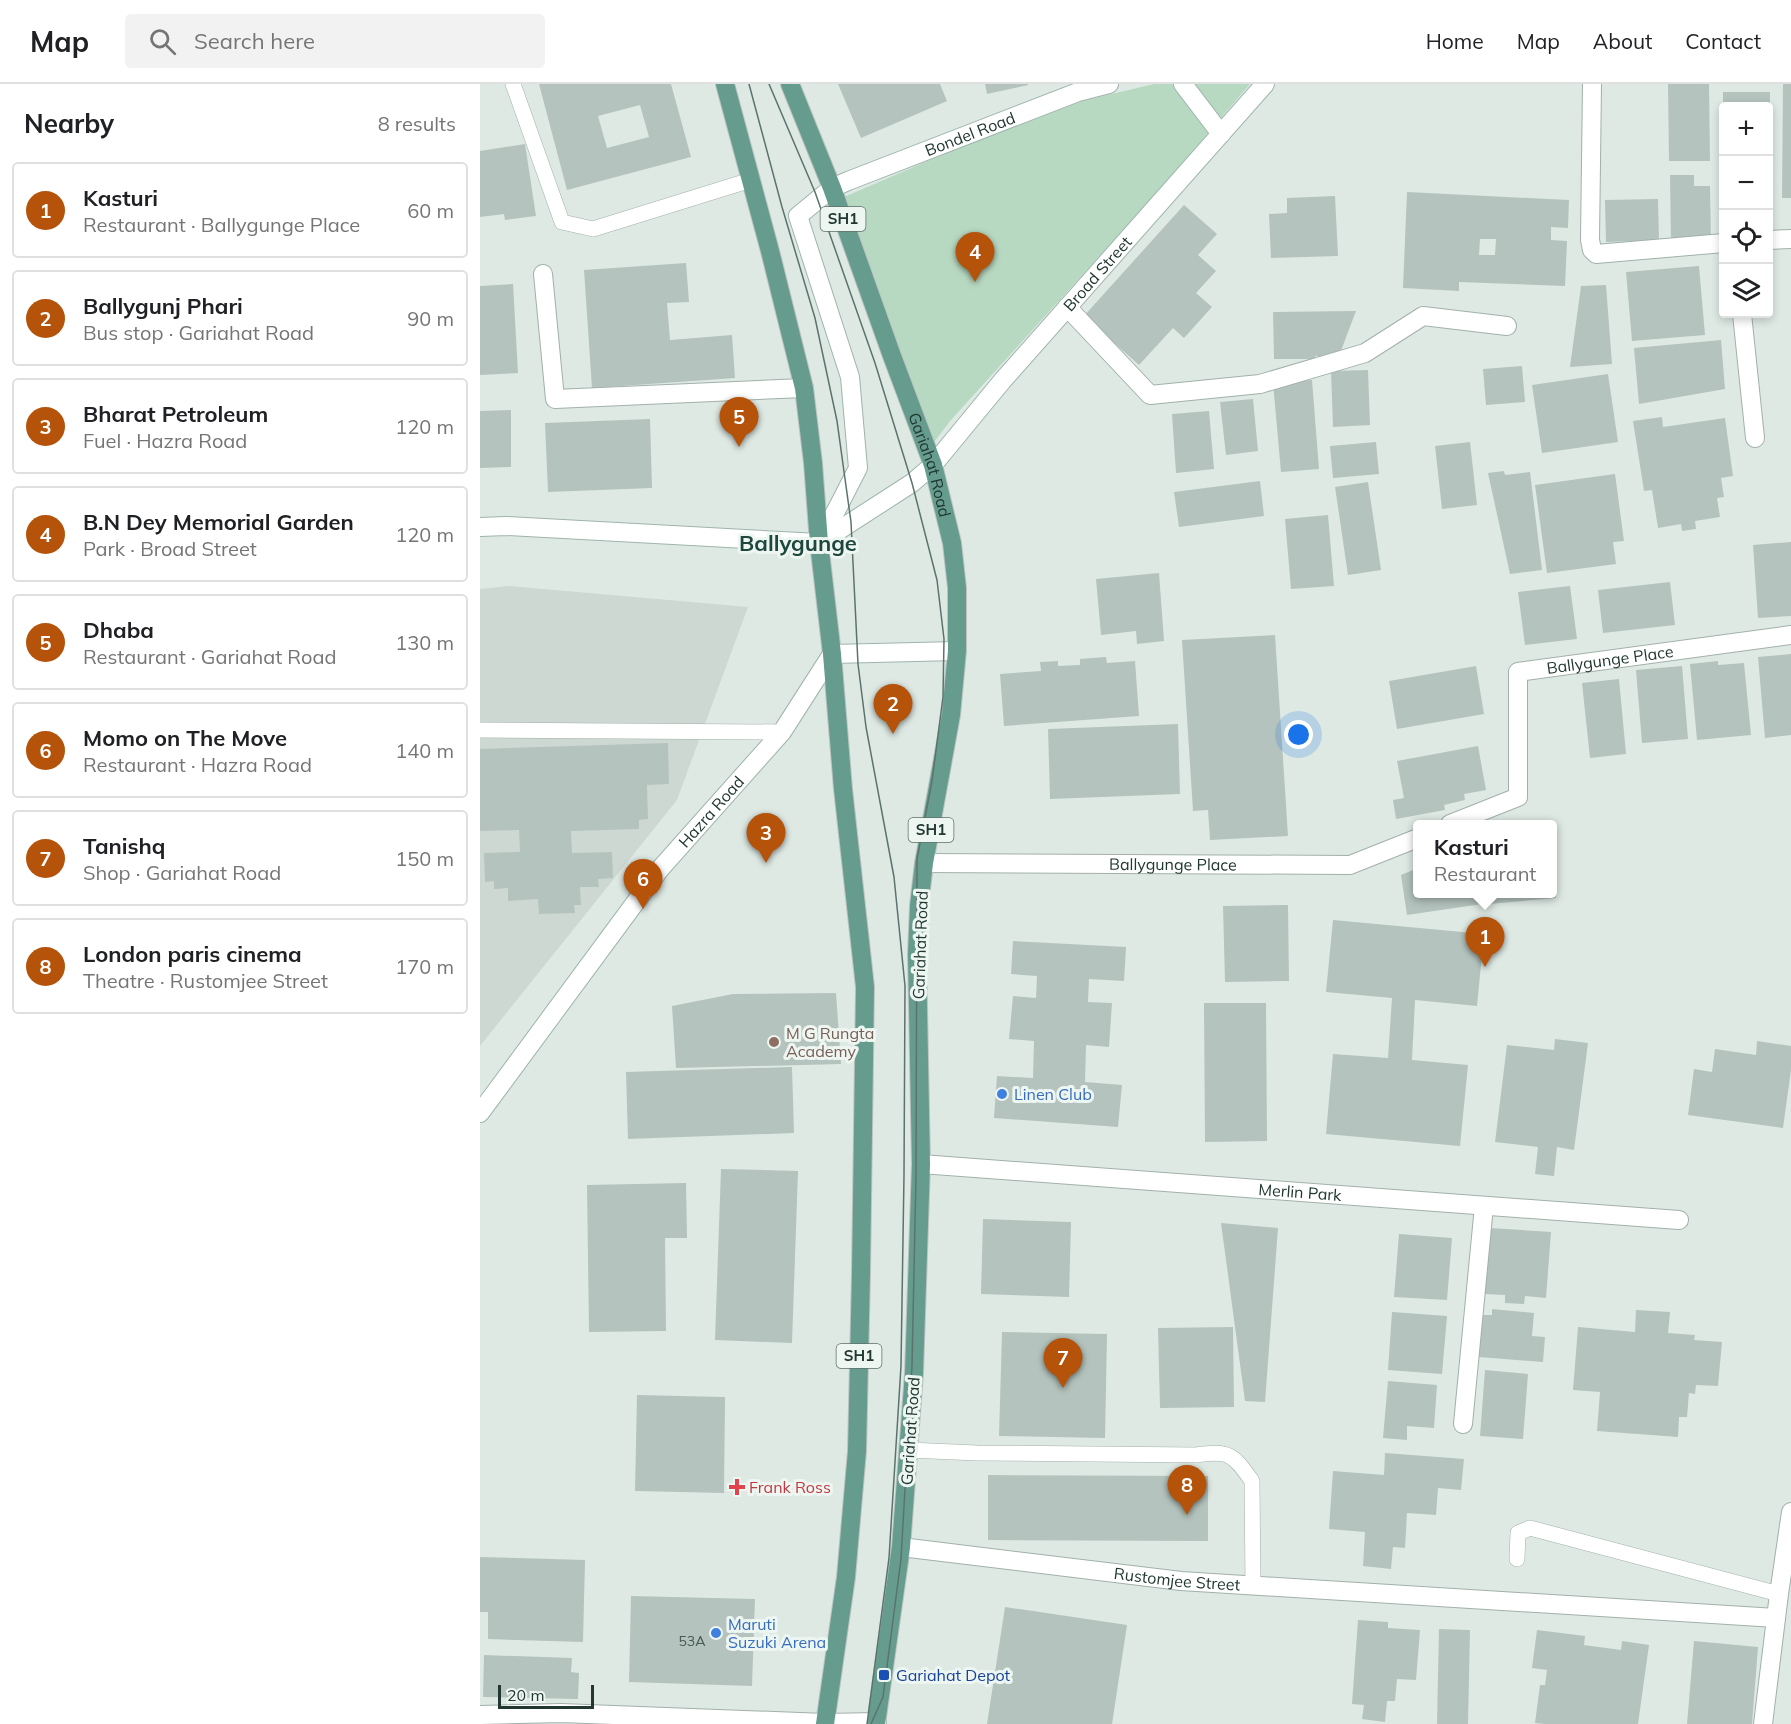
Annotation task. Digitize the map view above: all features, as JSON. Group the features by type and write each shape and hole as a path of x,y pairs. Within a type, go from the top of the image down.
{"main road":[{"name":"SH1","path":"725,84 804,388 832,654 843,789 865,987 856,1451 846,1578 825,1723"},
{"name":"Gariahat Road","path":"790,84 832,188 933,465 952,543 957,588 957,651 951,715 924,862 919,906 917,954 921,1164 914,1373 901,1547 876,1723"}],"street":[{"name":"Bondel Road","path":"832,188 1078,92 1109,84"},
{"path":"1183,84 1221,134"},
{"name":"Broad Street","path":"819,543 912,483 933,465 1003,380 1265,84"},
{"path":"1592,84 1590,240 1592,250 1596,254 1719,243"},
{"path":"480,527 506,526 819,543 858,468 850,377 798,216 832,188"},
{"path":"1773,240 1791,239"},
{"path":"543,274 555,399 804,388"},
{"path":"1067,308 1150,394 1260,384 1365,353 1423,316 1508,327"},
{"path":"1742,318 1755,438"},
{"name":"Ballygunge Place","path":"1462,820 1518,797 1518,672 1791,635"},
{"path":"832,654 957,651"},
{"name":"Hazra Road","path":"480,1113 660,869 782,732 832,654"},
{"name":"Ballygunge Place","path":"924,862 1350,865 1413,840"},
{"name":"Merlin Park","path":"921,1164 1678,1220"},
{"path":"1463,1424 1484,1206"},
{"path":"1763,1724 1791,1512"},
{"name":"Rustomjee Street","path":"901,1547 1181,1581 1776,1618"},
{"path":"480,1715 561,1713 876,1723"}],"lane":[{"path":"513,84 562,222 593,229 751,180"},
{"path":"480,730 782,732"},
{"path":"909,1450 977,1454 1196,1455 1216,1452 1229,1455 1252,1481 1253,1585"},
{"path":"1517,1559 1518,1533 1530,1528 1779,1594"}],"shaded area":[{"path":"509,586 748,607 677,800 480,1046 480,589"}],"green space":[{"path":"1154,84 1250,84 1161,188 951,420 931,446 844,197 1048,109"}],"building":[{"path":"539,84 671,84 691,157 567,190","holes":["640,105 649,137 607,148 598,116"]},
{"path":"838,84 940,84 947,101 861,138"},
{"path":"985,84 1028,84 1028,85 987,94"},
{"path":"1668,84 1709,84 1710,161 1669,161"},
{"path":"1783,84 1791,84 1791,198 1782,198"},
{"path":"1723,92 1770,92 1770,102 1723,102"},
{"path":"525,144 536,216 505,220 504,214 480,217 480,151"},
{"path":"1670,175 1694,175 1694,186 1710,186 1711,241 1671,242"},
{"path":"1407,192 1569,200 1568,228 1551,227 1551,240 1567,241 1565,286 1459,282 1459,291 1403,288","holes":["1480,239 1496,239 1495,255 1479,255"]},
{"path":"1335,196 1338,256 1271,258 1269,214 1287,213 1287,198"},
{"path":"1658,199 1659,240 1606,242 1605,200"},
{"path":"1184,205 1217,234 1198,255 1216,271 1196,293 1212,307 1184,338 1173,328 1139,365 1084,316"},
{"path":"686,263 689,302 667,303 670,340 732,335 735,378 592,388 584,270"},
{"path":"1699,266 1705,335 1632,341 1626,272"},
{"path":"513,284 518,373 480,375 480,286"},
{"path":"1606,285 1612,364 1570,367 1581,286"},
{"path":"1356,311 1339,356 1315,356 1315,359 1274,359 1273,312"},
{"path":"1721,340 1725,389 1639,404 1634,348"},
{"path":"1522,366 1525,402 1486,405 1483,369"},
{"path":"1368,370 1370,425 1333,427 1331,371"},
{"path":"1608,374 1618,442 1542,453 1532,385"},
{"path":"1312,380 1319,469 1281,472 1273,383"},
{"path":"1253,399 1258,451 1226,455 1220,402"},
{"path":"511,410 511,467 480,468 480,411"},
{"path":"1209,411 1214,469 1176,473 1172,414"},
{"path":"1662,417 1663,427 1725,418 1733,476 1721,478 1724,497 1717,498 1720,517 1695,521 1696,529 1682,531 1681,524 1658,528 1652,490 1644,491 1633,421"},
{"path":"650,419 652,488 548,492 545,423"},
{"path":"1376,442 1379,474 1333,478 1330,446"},
{"path":"1470,442 1477,505 1442,509 1435,446"},
{"path":"1504,471 1505,475 1530,472 1542,570 1510,574 1488,473"},
{"path":"1615,474 1624,541 1613,542 1616,564 1547,573 1535,485"},
{"path":"1260,481 1264,516 1179,527 1174,492"},
{"path":"1368,482 1381,570 1348,575 1335,487"},
{"path":"1328,515 1334,586 1291,589 1285,519"},
{"path":"1791,542 1791,616 1758,618 1753,545"},
{"path":"1159,573 1164,641 1137,644 1136,631 1101,635 1096,579"},
{"path":"1670,582 1675,625 1603,633 1598,590"},
{"path":"1570,586 1577,639 1525,645 1518,592"},
{"path":"1275,635 1288,836 1210,840 1208,810 1193,811 1182,640"},
{"path":"1791,654 1791,735 1765,738 1758,657"},
{"path":"1106,657 1107,663 1135,661 1139,716 1004,726 1000,674 1041,671 1040,662 1058,661 1058,666 1080,665 1080,659"},
{"path":"1718,661 1718,665 1744,663 1751,735 1697,740 1690,664"},
{"path":"1476,666 1484,714 1397,729 1389,681"},
{"path":"1682,666 1688,739 1642,743 1636,670"},
{"path":"1619,679 1626,754 1590,758 1582,683"},
{"path":"1178,724 1180,794 1050,799 1048,729"},
{"path":"668,743 669,784 647,785 648,819 639,820 639,829 571,831 572,853 612,852 613,878 598,879 599,887 580,887 581,905 574,905 575,913 539,914 538,899 508,901 508,888 494,889 494,881 485,882 484,853 520,852 519,830 480,831 480,749"},
{"path":"1478,746 1486,790 1464,794 1465,800 1444,805 1445,810 1396,819 1393,800 1404,798 1397,761"},
{"path":"1413,870 1413,898 1481,898 1482,904 1407,915 1401,875"},
{"path":"1488,898 1556,898 1489,904"},
{"path":"1288,905 1289,981 1225,982 1223,906"},
{"path":"1333,920 1484,934 1477,1006 1415,1000 1412,1060 1468,1065 1460,1146 1326,1134 1333,1054 1388,1058 1392,998 1326,992"},
{"path":"1013,941 1126,947 1124,981 1089,979 1088,1002 1112,1003 1109,1047 1086,1045 1085,1082 1122,1085 1118,1127 994,1118 997,1076 1033,1078 1034,1041 1009,1039 1013,996 1036,998 1037,976 1011,974"},
{"path":"836,993 841,1064 676,1068 672,1006 733,994"},
{"path":"1204,1003 1266,1003 1267,1141 1205,1142"},
{"path":"1555,1039 1588,1043 1574,1150 1557,1147 1554,1176 1535,1174 1538,1147 1495,1142 1507,1045 1554,1050"},
{"path":"1757,1041 1791,1046 1791,1070 1783,1128 1688,1115 1694,1069 1712,1072 1715,1049 1756,1055"},
{"path":"792,1067 794,1133 628,1139 626,1072"},
{"path":"721,1169 798,1171 792,1343 715,1340"},
{"path":"686,1183 687,1238 665,1238 666,1331 589,1332 587,1185"},
{"path":"983,1219 1071,1222 1069,1297 981,1294"},
{"path":"1221,1223 1278,1228 1265,1402 1245,1401"},
{"path":"1490,1228 1551,1232 1546,1298 1525,1296 1524,1304 1505,1303 1505,1295 1485,1294"},
{"path":"1399,1234 1452,1238 1447,1300 1394,1297"},
{"path":"1492,1309 1534,1313 1532,1336 1545,1337 1543,1362 1479,1357 1482,1315 1492,1315"},
{"path":"1636,1310 1670,1312 1668,1333 1695,1335 1694,1340 1722,1342 1718,1386 1696,1385 1695,1394 1689,1393 1687,1417 1679,1417 1678,1437 1597,1431 1600,1392 1573,1390 1578,1327 1635,1332"},
{"path":"1392,1312 1447,1316 1442,1374 1388,1370"},
{"path":"1233,1327 1234,1407 1160,1408 1158,1328"},
{"path":"1002,1332 1107,1334 1105,1438 999,1436"},
{"path":"1485,1370 1528,1374 1523,1439 1480,1436"},
{"path":"1388,1381 1437,1385 1434,1428 1407,1426 1407,1440 1383,1438"},
{"path":"637,1395 725,1397 724,1493 635,1491"},
{"path":"1385,1453 1464,1459 1461,1490 1438,1488 1436,1515 1407,1513 1405,1548 1393,1547 1391,1569 1363,1566 1365,1532 1329,1529 1333,1471 1384,1475"},
{"path":"988,1475 1208,1476 1208,1541 988,1540"},
{"path":"480,1557 585,1560 583,1642 488,1639 488,1612 480,1612"},
{"path":"631,1596 755,1599 752,1686 629,1682"},
{"path":"1005,1607 1127,1625 1112,1724 987,1724"},
{"path":"1358,1620 1388,1622 1388,1628 1420,1630 1416,1680 1397,1679 1395,1701 1387,1701 1385,1722 1362,1719 1364,1705 1352,1704"},
{"path":"1439,1629 1470,1630 1468,1724 1437,1724"},
{"path":"1537,1630 1585,1636 1584,1645 1621,1650 1622,1641 1649,1645 1638,1724 1535,1723 1540,1685 1545,1685 1547,1670 1532,1668"},
{"path":"1694,1641 1758,1647 1752,1724 1687,1724"},
{"path":"484,1655 572,1658 571,1672 579,1673 578,1699 483,1697"}],"tram line":[{"path":"749,84 815,318 837,421 851,522 858,664 866,727 894,877 905,986 901,1366 889,1558 867,1724"},
{"path":"769,84 815,192 875,363 912,483 937,580 944,639 943,697 932,781 917,859 916,1176 912,1366 901,1559 883,1697 871,1724"}],"place":[{"name":"B.N Dey Memorial Garden","path":"975,282"},
{"name":"Dhaba","path":"739,447"},
{"name":"Ballygunj Phari","path":"893,734"},
{"name":"Bharat Petroleum","path":"766,863"},
{"name":"Momo on The Move","path":"643,909"},
{"name":"Kasturi","path":"1485,967"},
{"name":"M G Rungta Academy","path":"774,1042"},
{"name":"Linen Club","path":"1002,1094"},
{"name":"Tanishq","path":"1063,1388"},
{"name":"Frank Ross","path":"737,1487"},
{"name":"London paris cinema","path":"1187,1515"},
{"name":"Maruti Suzuki Arena","path":"716,1633"},
{"name":"Gariahat Depot","path":"884,1675"}],"district":[{"name":"Ballygunge","path":"798,543"}]}
